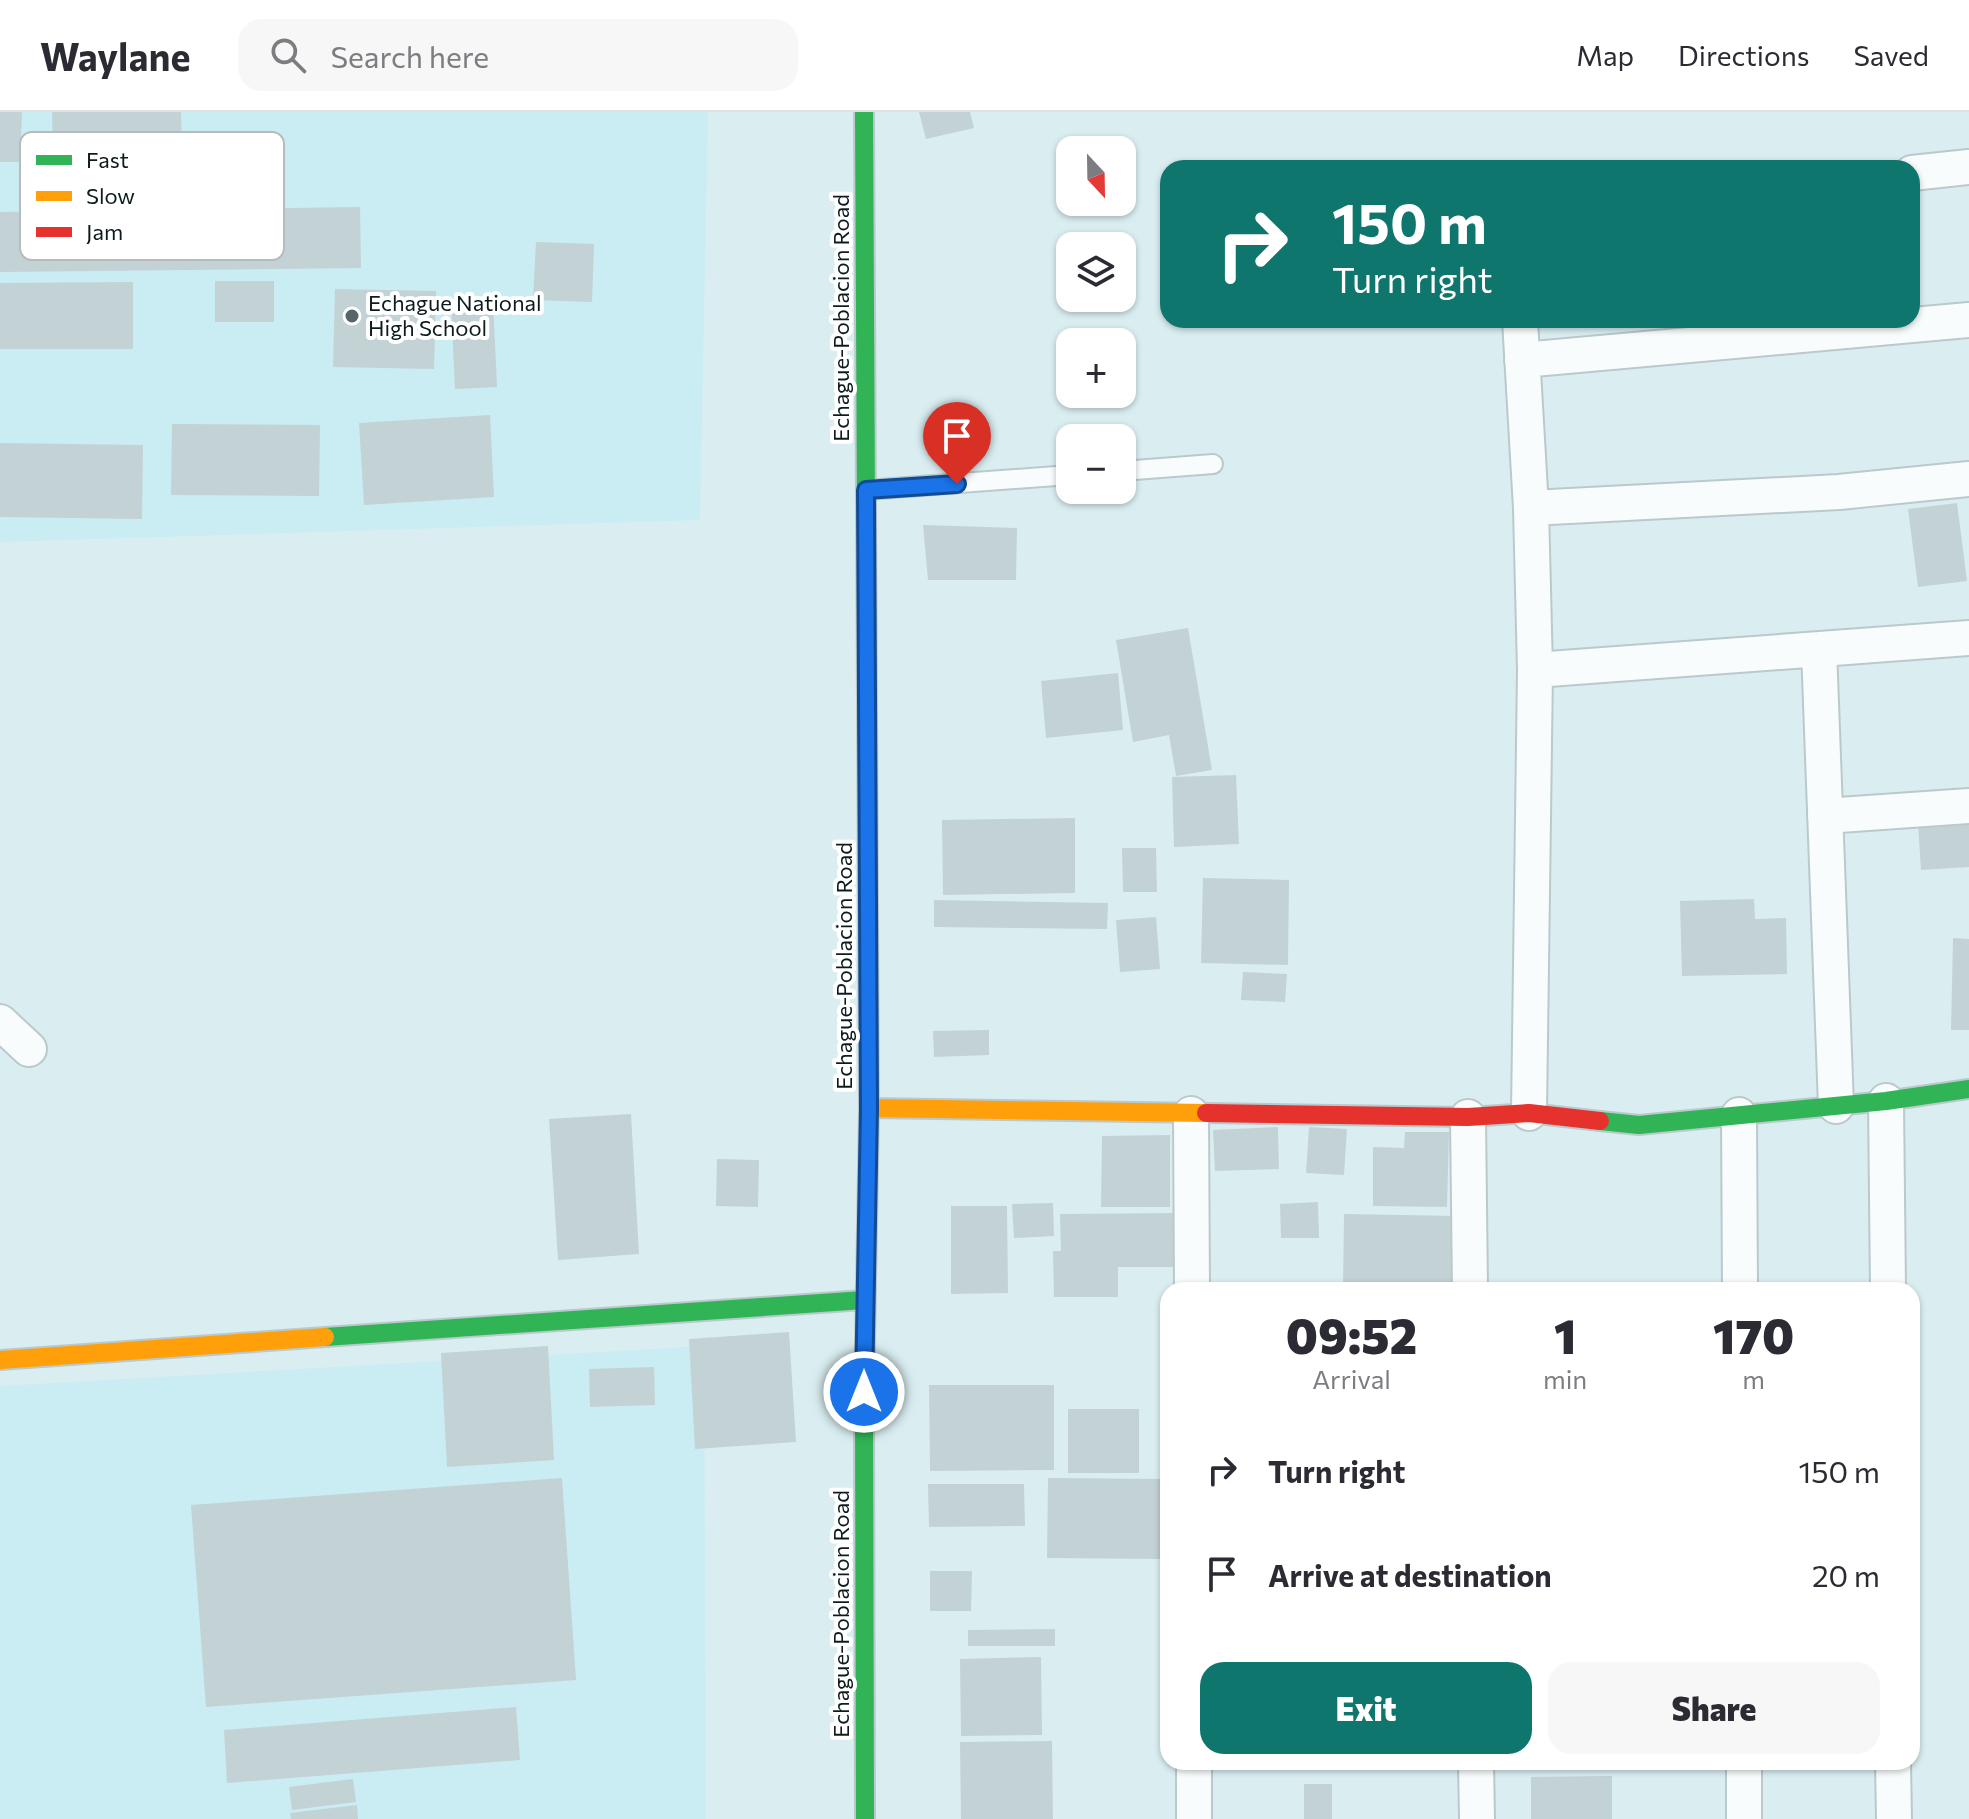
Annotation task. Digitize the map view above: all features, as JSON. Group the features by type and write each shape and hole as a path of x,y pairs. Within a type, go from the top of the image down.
{"street":[{"name":"Echague-Poblacion Road","path":"864,112 869,1108 864,1300 865,1819"},
{"path":"1920,172 1969,167"},
{"path":"1920,324 1969,320"},
{"path":"1520,328 1531,508 1535,670 1529,1113"},
{"path":"1522,360 1880,328"},
{"path":"1531,508 1839,492 1969,479"},
{"path":"1535,670 1969,638"},
{"path":"1819,649 1836,1106"},
{"path":"1825,816 1969,806"},
{"path":"0,1022 29,1049"},
{"path":"869,1108 1468,1117 1529,1113 1639,1125 1886,1101 1969,1089"},
{"path":"1886,1101 1888,1282"},
{"path":"1191,1114 1192,1282"},
{"path":"1739,1115 1740,1282"},
{"path":"1468,1117 1470,1282"},
{"path":"0,1360 864,1300"},
{"path":"1194,1770 1194,1819"},
{"path":"1476,1770 1477,1819"},
{"path":"1744,1770 1744,1819"},
{"path":"1893,1770 1894,1819"}],"lane":[{"path":"1136,470 1213,464"},
{"path":"866,490 1056,476"}],"shaded area":[{"name":"Echague National High School","path":"0,112 708,112 700,520 0,542"},
{"path":"704,1346 706,1819 0,1819 0,1386"}],"building":[{"path":"0,112 22,112 20,162 0,162"},
{"path":"52,112 181,112 182,132 52,132"},
{"path":"919,112 970,112 974,128 926,139"},
{"path":"360,207 361,268 0,272 0,212 20,212 20,260 284,260 284,208"},
{"path":"536,242 594,244 592,302 533,300"},
{"path":"215,281 274,281 274,322 215,322"},
{"path":"133,282 133,349 0,349 0,283"},
{"path":"335,289 436,291 434,369 333,367"},
{"path":"493,302 497,387 455,389 451,304"},
{"path":"490,415 494,497 364,505 359,423"},
{"path":"172,424 320,425 319,496 171,495"},
{"path":"0,443 143,445 142,519 0,517"},
{"path":"1957,503 1967,581 1918,587 1908,509"},
{"path":"923,525 1017,528 1016,580 928,580"},
{"path":"1188,628 1212,770 1176,776 1169,735 1133,742 1116,640"},
{"path":"1118,673 1123,730 1046,738 1041,681"},
{"path":"1236,775 1239,844 1174,847 1172,777"},
{"path":"1075,818 1075,893 943,895 942,820"},
{"path":"1969,819 1969,867 1921,870 1918,823"},
{"path":"1122,848 1156,848 1157,892 1123,892"},
{"path":"1203,878 1289,880 1288,965 1201,963"},
{"path":"1754,899 1755,919 1786,918 1787,974 1682,976 1680,901"},
{"path":"934,900 1108,903 1107,929 934,927"},
{"path":"1156,917 1160,969 1120,972 1116,920"},
{"path":"1953,938 1969,939 1969,1030 1951,1030"},
{"path":"1243,972 1287,974 1285,1002 1241,1000"},
{"path":"989,1030 989,1055 934,1057 933,1031"},
{"path":"631,1114 639,1254 558,1260 549,1119"},
{"path":"1278,1127 1279,1169 1215,1171 1213,1130"},
{"path":"1309,1127 1347,1129 1344,1175 1306,1173"},
{"path":"1405,1132 1449,1132 1447,1207 1373,1206 1373,1147 1404,1148"},
{"path":"1170,1135 1170,1207 1101,1207 1102,1136"},
{"path":"717,1159 759,1160 758,1207 716,1206"},
{"path":"1318,1202 1319,1238 1281,1238 1280,1204"},
{"path":"1053,1203 1054,1236 1014,1238 1012,1204"},
{"path":"951,1206 1007,1206 1008,1293 951,1294"},
{"path":"1179,1213 1179,1267 1118,1267 1118,1297 1054,1297 1053,1251 1061,1251 1060,1214"},
{"path":"1344,1214 1458,1216 1456,1282 1343,1282"},
{"path":"789,1332 796,1442 695,1449 689,1339"},
{"path":"548,1346 554,1460 447,1467 441,1353"},
{"path":"654,1367 655,1405 590,1407 589,1369"},
{"path":"929,1385 1054,1385 1054,1470 930,1471"},
{"path":"1068,1409 1139,1409 1139,1473 1068,1473"},
{"path":"562,1478 576,1680 206,1707 191,1505"},
{"path":"1048,1478 1160,1479 1160,1559 1047,1558"},
{"path":"928,1484 1024,1484 1025,1526 929,1527"},
{"path":"930,1571 972,1571 971,1611 930,1611"},
{"path":"1055,1629 1055,1646 968,1646 968,1630"},
{"path":"1041,1657 1042,1735 961,1736 960,1659"},
{"path":"516,1707 520,1760 227,1783 224,1730"},
{"path":"1052,1741 1053,1819 961,1819 960,1742"},
{"path":"1612,1776 1612,1819 1531,1819 1531,1777"},
{"path":"353,1779 356,1802 292,1810 289,1787"},
{"path":"1304,1784 1332,1784 1332,1819 1304,1819"},
{"path":"357,1805 358,1819 291,1819 290,1813"}],"traffic: fast":[{"path":"864,112 867,708"},
{"path":"1600,1121 1639,1125 1886,1101 1969,1089"},
{"path":"325,1337 864,1300"},
{"path":"864,1404 865,1819"}],"traffic: slow":[{"path":"869,1108 1206,1113"},
{"path":"0,1360 325,1337"}],"traffic: jam":[{"path":"864,1404 869,1108 867,708"},
{"path":"1206,1113 1468,1117 1529,1113 1600,1121"}],"place":[{"name":"Echague National High School","path":"352,316"}],"route":[{"path":"864,1392 869,1108 866,490 957,484"}]}
